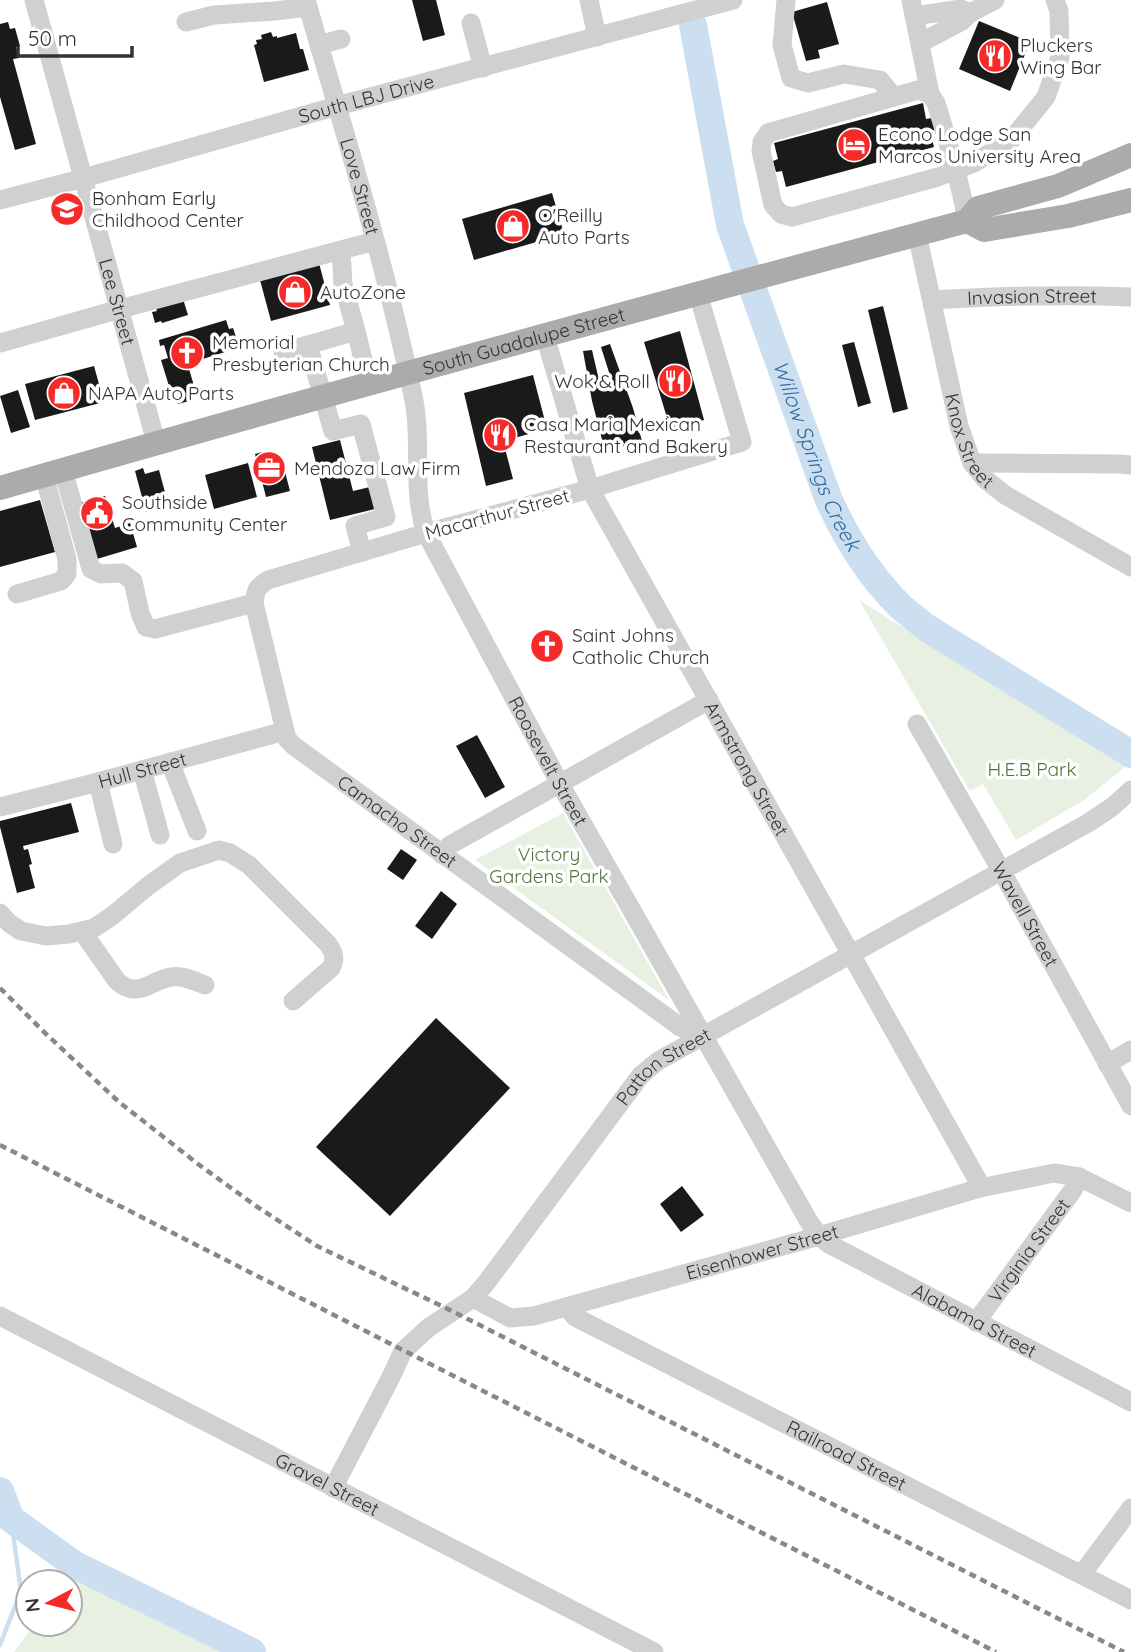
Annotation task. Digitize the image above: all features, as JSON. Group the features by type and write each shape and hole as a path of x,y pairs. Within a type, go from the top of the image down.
{"main road":[{"name":"South Guadalupe Street","path":"0,488 156,442 967,221 978,208 1058,186 1131,155"},
{"name":"South Guadalupe Street","path":"967,221 984,230 1069,216 1131,200"}],"street":[{"name":"Lee Street","path":"34,0 156,442"},
{"path":"589,0 597,37"},
{"name":"South LBJ Drive","path":"0,200 733,0"},
{"path":"786,0 782,45 791,78 808,83 844,74 880,80 894,97"},
{"path":"920,43 995,0"},
{"path":"930,94 918,90 768,133 762,142 761,151 773,205 780,214 792,217 938,177 975,163 1013,139 1046,97 1060,57 1059,11 1055,0"},
{"path":"186,22 214,15 275,11 307,3"},
{"name":"Love Street","path":"307,3 375,241 408,374"},
{"path":"967,221 956,170 936,103 930,94 913,8 961,9 970,13"},
{"path":"471,23 483,68"},
{"path":"319,45 341,39"},
{"name":"Knox Street","path":"917,234 959,426 972,463 985,480 1005,495 1131,567"},
{"path":"0,343 375,241"},
{"path":"341,250 343,284 369,384"},
{"name":"Macarthur Street","path":"53,472 91,569 101,574 122,573 133,581 146,627 155,629 255,597 268,580 426,533 590,489 742,442 710,290"},
{"name":"Invasion Street","path":"932,300 1070,295 1131,297"},
{"path":"283,352 356,331"},
{"name":"Armstrong Street","path":"545,336 590,489 980,1188"},
{"path":"308,345 333,431 360,424 386,517 355,526 362,552"},
{"name":"Roosevelt Street","path":"408,374 418,429 418,496 426,533 561,784 702,1036 819,1236"},
{"path":"972,463 1131,466"},
{"path":"17,594 61,581 67,574 53,472"},
{"name":"Camacho Street","path":"255,597 287,739 294,746 680,1027 702,1036"},
{"path":"442,855 450,845 709,700"},
{"name":"Wavell Street","path":"917,724 1131,1106"},
{"name":"Hull Street","path":"0,807 285,731"},
{"path":"170,762 197,831"},
{"path":"142,770 160,835"},
{"path":"98,782 113,844"},
{"name":"Patton Street","path":"333,1488 403,1351 428,1328 472,1298 641,1075 658,1061 702,1036 1088,823 1131,790"},
{"path":"0,913 21,931 46,936 94,928 180,863 219,850 230,853 249,865 333,952 335,961 331,968 293,1001"},
{"path":"82,931 124,988 143,988 170,977 183,977 205,985"},
{"path":"1107,1064 1131,1051"},
{"name":"Eisenhower Street","path":"472,1298 510,1318 534,1316 980,1188 1054,1173 1079,1177"},
{"path":"1079,1177 1131,1203"},
{"name":"Virginia Street","path":"976,1322 1073,1190 1079,1177"},
{"name":"Alabama Street","path":"819,1236 829,1244 1131,1402"},
{"name":"Railroad Street","path":"566,1307 575,1317 1131,1600"},
{"name":"Gravel Street","path":"0,1316 654,1652"},
{"path":"1083,1574 1131,1508"}],"green space":[{"name":"H.E.B Park","path":"859,600 1125,767 1084,800 1016,840 983,784 970,791"},
{"name":"Victory Gardens Park","path":"563,813 669,1000 475,860"},
{"path":"84,1570 248,1652 14,1652 24,1638 84,1638"}],"building":[{"path":"412,0 436,0 445,35 423,41"},
{"path":"827,2 839,44 818,50 820,58 806,61 792,12"},
{"name":"Pluckers Wing Bar","path":"979,21 1030,42 1010,91 959,69"},
{"path":"8,22 10,29 15,28 20,46 16,47 19,58 13,59 36,144 15,150 0,97 0,24"},
{"path":"271,32 273,37 277,38 296,33 309,70 264,82 254,45 257,44 256,40 262,39 261,35"},
{"name":"Econo Lodge San Marcos University Area","path":"923,103 926,119 932,118 935,130 930,131 934,147 786,187 782,171 776,172 773,161 778,159 774,143"},
{"name":"O'Reilly Auto Parts","path":"552,193 564,234 474,260 462,219"},
{"name":"AutoZone","path":"319,263 330,305 271,321 260,280"},
{"path":"183,299 188,315 155,323 152,312 157,311 156,308"},
{"path":"883,306 908,409 893,413 868,310"},
{"path":"226,320 236,337 232,338 235,349 193,362 195,367 189,369 195,389 190,390 193,400 178,404 176,395 172,396 161,360 168,358 164,345 160,346 159,340"},
{"name":"Wok & Roll","path":"680,331 704,420 671,431 644,342"},
{"path":"854,342 871,403 858,407 842,345"},
{"path":"610,344 642,441 605,451 583,351 592,350 601,389 613,385 601,347"},
{"name":"NAPA Auto Parts","path":"94,366 104,402 35,420 25,384"},
{"name":"Casa Maria Mexican Restaurant and Bakery","path":"533,375 547,429 503,441 513,479 486,486 464,393"},
{"path":"18,390 30,427 11,433 0,396"},
{"path":"340,440 353,491 374,486 379,508 330,520 312,447"},
{"path":"262,452 263,455 275,452 279,469 284,468 290,491 266,497 255,454"},
{"path":"248,463 257,497 214,509 205,475"},
{"path":"143,468 145,474 159,470 166,496 156,499 158,509 146,512 135,471"},
{"path":"105,496 115,528 130,523 137,547 97,559 80,503"},
{"path":"40,500 55,552 0,567 0,511"},
{"path":"477,735 505,787 485,798 456,746"},
{"path":"71,803 79,832 23,846 24,850 28,849 35,888 17,893 0,821"},
{"path":"401,849 417,860 403,880 387,869"},
{"path":"441,891 457,904 432,939 415,926"},
{"path":"436,1018 510,1088 390,1216 316,1147"},
{"path":"682,1186 704,1215 681,1232 660,1204"}],"waterway":[{"name":"Willow Springs Creek","path":"693,25 730,225 828,498 842,528 889,595 927,628 1131,754"},
{"path":"0,1491 11,1519 75,1565 252,1652"},
{"path":"0,1645 21,1591 11,1519"}],"railway":[{"path":"0,988 119,1102 198,1164 317,1246 452,1311 1124,1652"},
{"path":"0,1145 996,1652"}],"place":[{"name":"Pluckers Wing Bar","path":"995,56"},
{"name":"Econo Lodge San Marcos University Area","path":"854,145"},
{"name":"Bonham Early Childhood Center","path":"67,209"},
{"name":"O'Reilly Auto Parts","path":"513,226"},
{"name":"AutoZone","path":"295,292"},
{"name":"Memorial Presbyterian Church","path":"187,353"},
{"name":"Wok & Roll","path":"675,381"},
{"name":"NAPA Auto Parts","path":"64,393"},
{"name":"Casa Maria Mexican Restaurant and Bakery","path":"500,435"},
{"name":"Mendoza Law Firm","path":"269,468"},
{"name":"Southside Community Center","path":"97,513"},
{"name":"Saint Johns Catholic Church","path":"547,646"}]}
